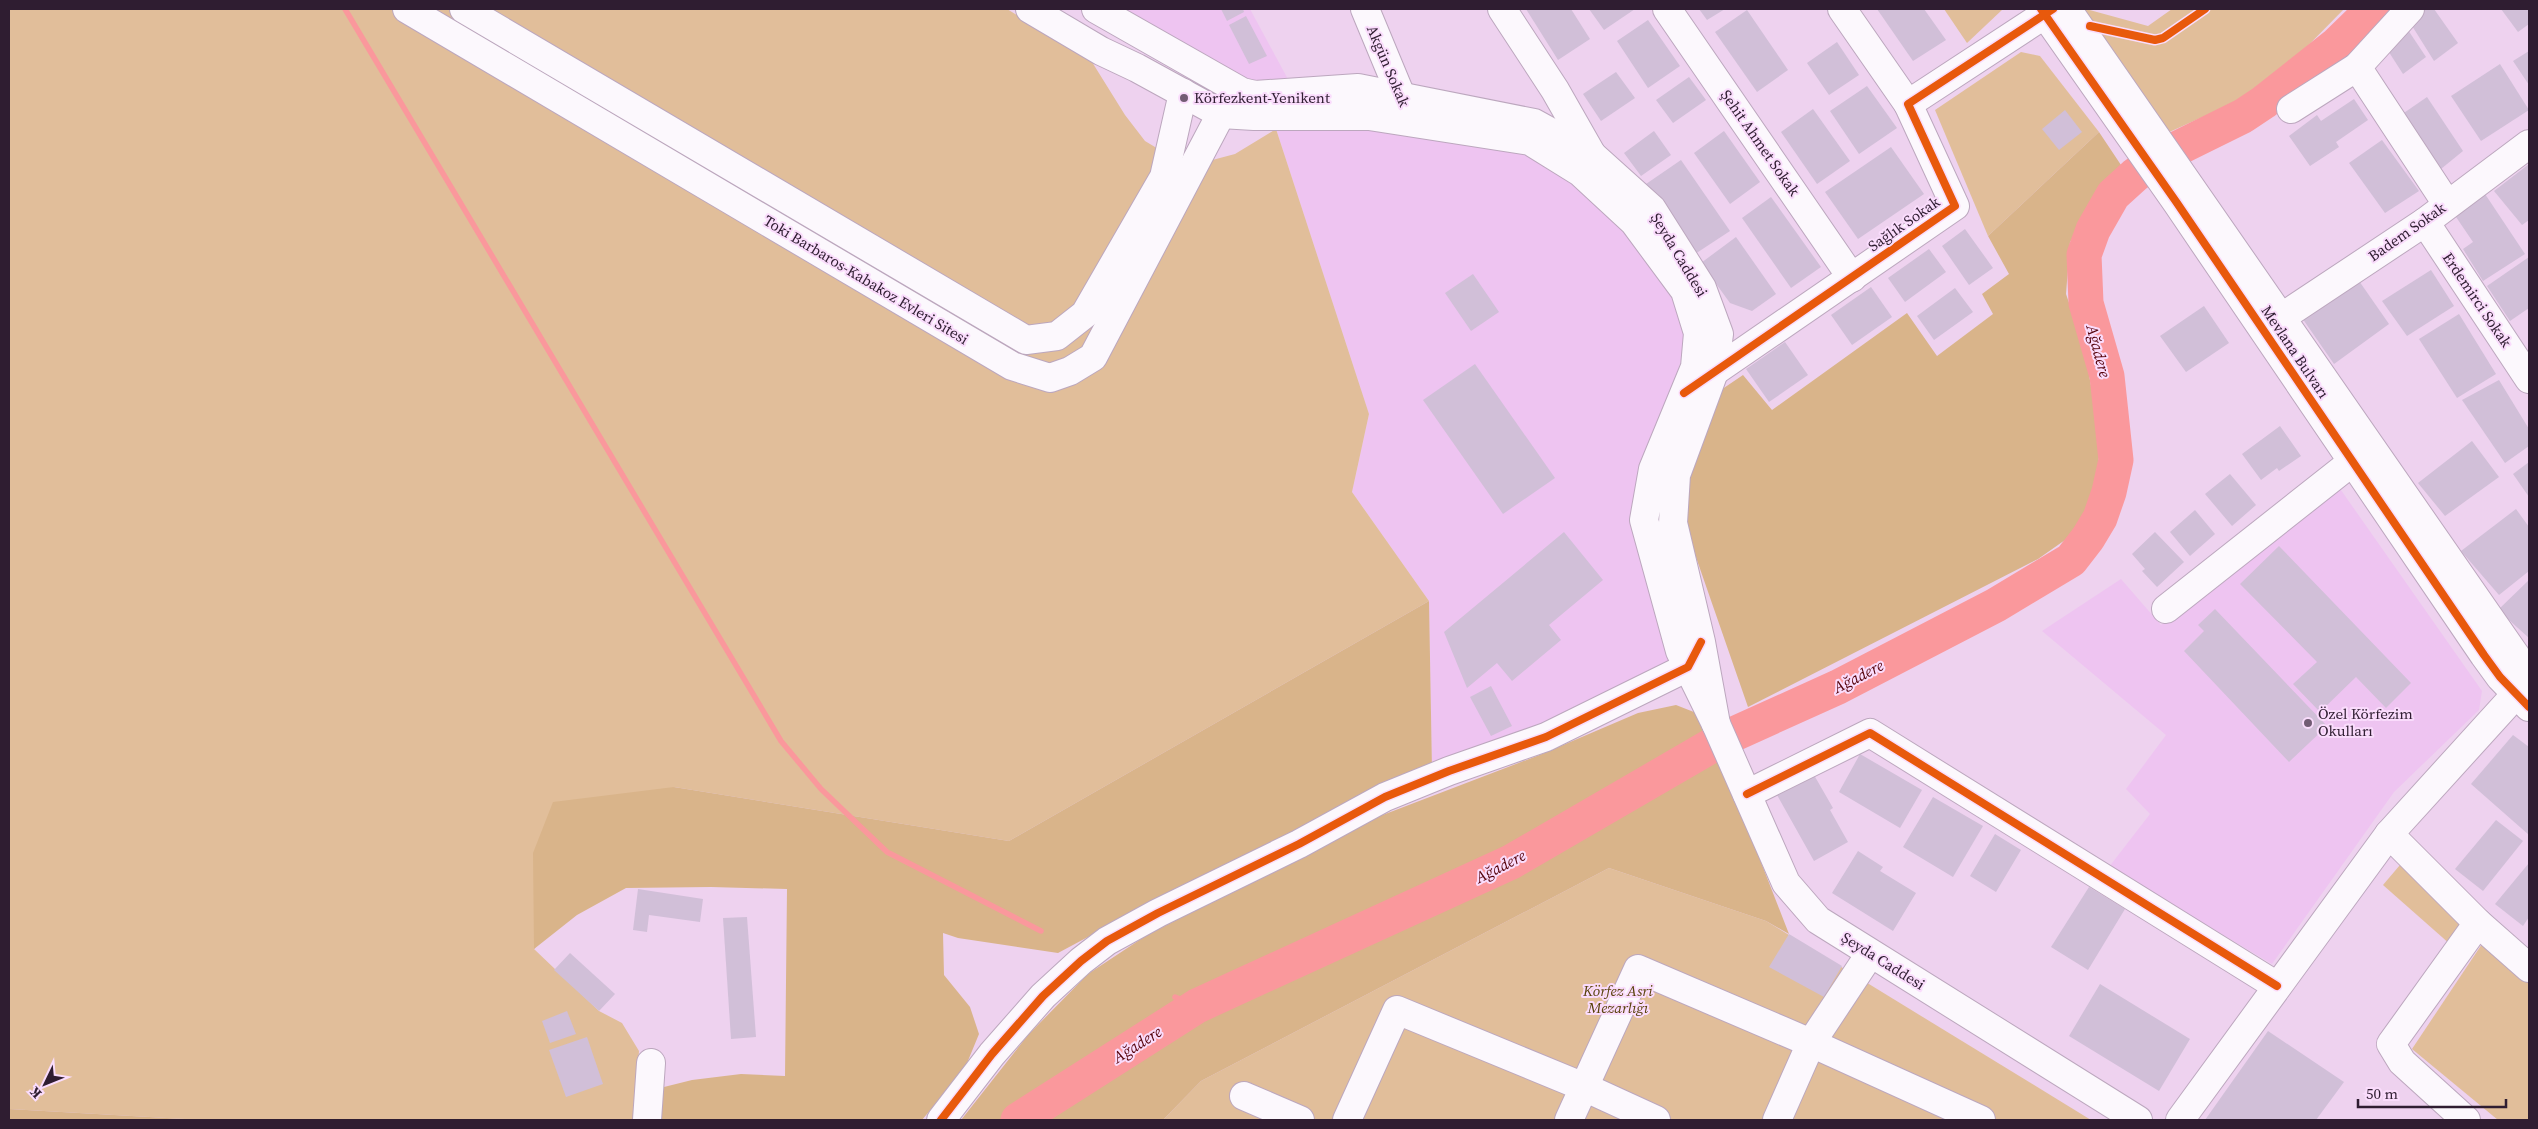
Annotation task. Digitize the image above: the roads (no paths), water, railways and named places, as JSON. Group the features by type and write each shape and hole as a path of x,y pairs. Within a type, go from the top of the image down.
{"street":[{"name":"Toki Barbaros-Kabakoz Evleri Sitesi","path":"406,9 1012,366 1050,378 1070,371 1093,357 1221,114"},
{"name":"Toki Barbaros-Kabakoz Evleri Sitesi","path":"464,9 1026,340 1057,336 1085,314 1164,177 1182,93"},
{"path":"1030,9 1101,51 1221,114"},
{"name":"Şeyda Caddesi","path":"1096,9 1229,86 1255,95 1358,88 1534,123 1586,163 1652,209 1702,288 1719,334 1714,372 1676,475 1673,523 1701,642 1716,724"},
{"name":"Akgün Sokak","path":"1365,9 1400,96 1413,123"},
{"path":"1502,9 1554,90 1586,163"},
{"name":"Şehit Ahmet Sokak","path":"1667,9 1852,278"},
{"path":"1842,9 1908,104 2052,10"},
{"path":"2291,110 2357,67 2410,9"},
{"name":"Mevlana Bulvarı","path":"2052,10 2186,196 2362,454 2529,672"},
{"path":"2357,67 2447,204"},
{"name":"Sağlık Sokak","path":"1684,393 1955,206 1908,104"},
{"name":"Şeyda Caddesi","path":"1221,114 1254,116 1370,116 1530,141 1586,163 1634,222 1685,292 1698,333 1695,367 1653,469 1644,520 1680,652 1731,757 1778,868 1795,894 1818,920 2138,1120"},
{"name":"Badem Sokak","path":"2282,317 2425,222 2529,144"},
{"name":"Mevlana Bulvarı","path":"2186,196 2282,317 2362,454 2484,655 2500,677 2525,694"},
{"name":"Erdemirci Sokak","path":"2425,222 2529,379"},
{"path":"2166,609 2362,454"},
{"path":"941,1120 992,1054 1043,996 1080,961 1107,941 1158,913 1298,844 1385,797 1449,771 1546,737 1688,666 1701,642"},
{"path":"2180,1120 2389,834 2525,694"},
{"path":"1747,794 1870,733 2277,986"},
{"path":"2389,834 2478,923 2529,968"},
{"path":"2466,1120 2402,1062 2391,1044 2478,923"},
{"path":"1777,1120 1811,1043 1870,954"},
{"path":"1569,1120 1638,969 1811,1043 1981,1120"},
{"path":"1347,1120 1397,1010 1584,1087 1656,1120"},
{"path":"646,1120 651,1063"},
{"path":"1244,1096 1300,1120"}],"waterway":[{"path":"345,9 781,741 821,789 887,852 1041,931"},
{"name":"Ağadere","path":"1018,1120 1197,1006 1511,862 1723,739 1838,687 1996,605 2071,560 2100,518 2109,492 2116,460 2107,376 2086,303 2084,255 2093,230 2113,195 2135,175 2160,157 2243,116 2264,102 2336,45 2373,9"},
{"path":"1175,997 1197,1006"}],"place":[{"name":"Körfezkent-Yenikent","path":"1184,98"},
{"name":"Özel Körfezim Okulları","path":"2308,723"}],"park label":[{"name":"Körfez Asri Mezarlığı","path":"1618,1000"}]}
